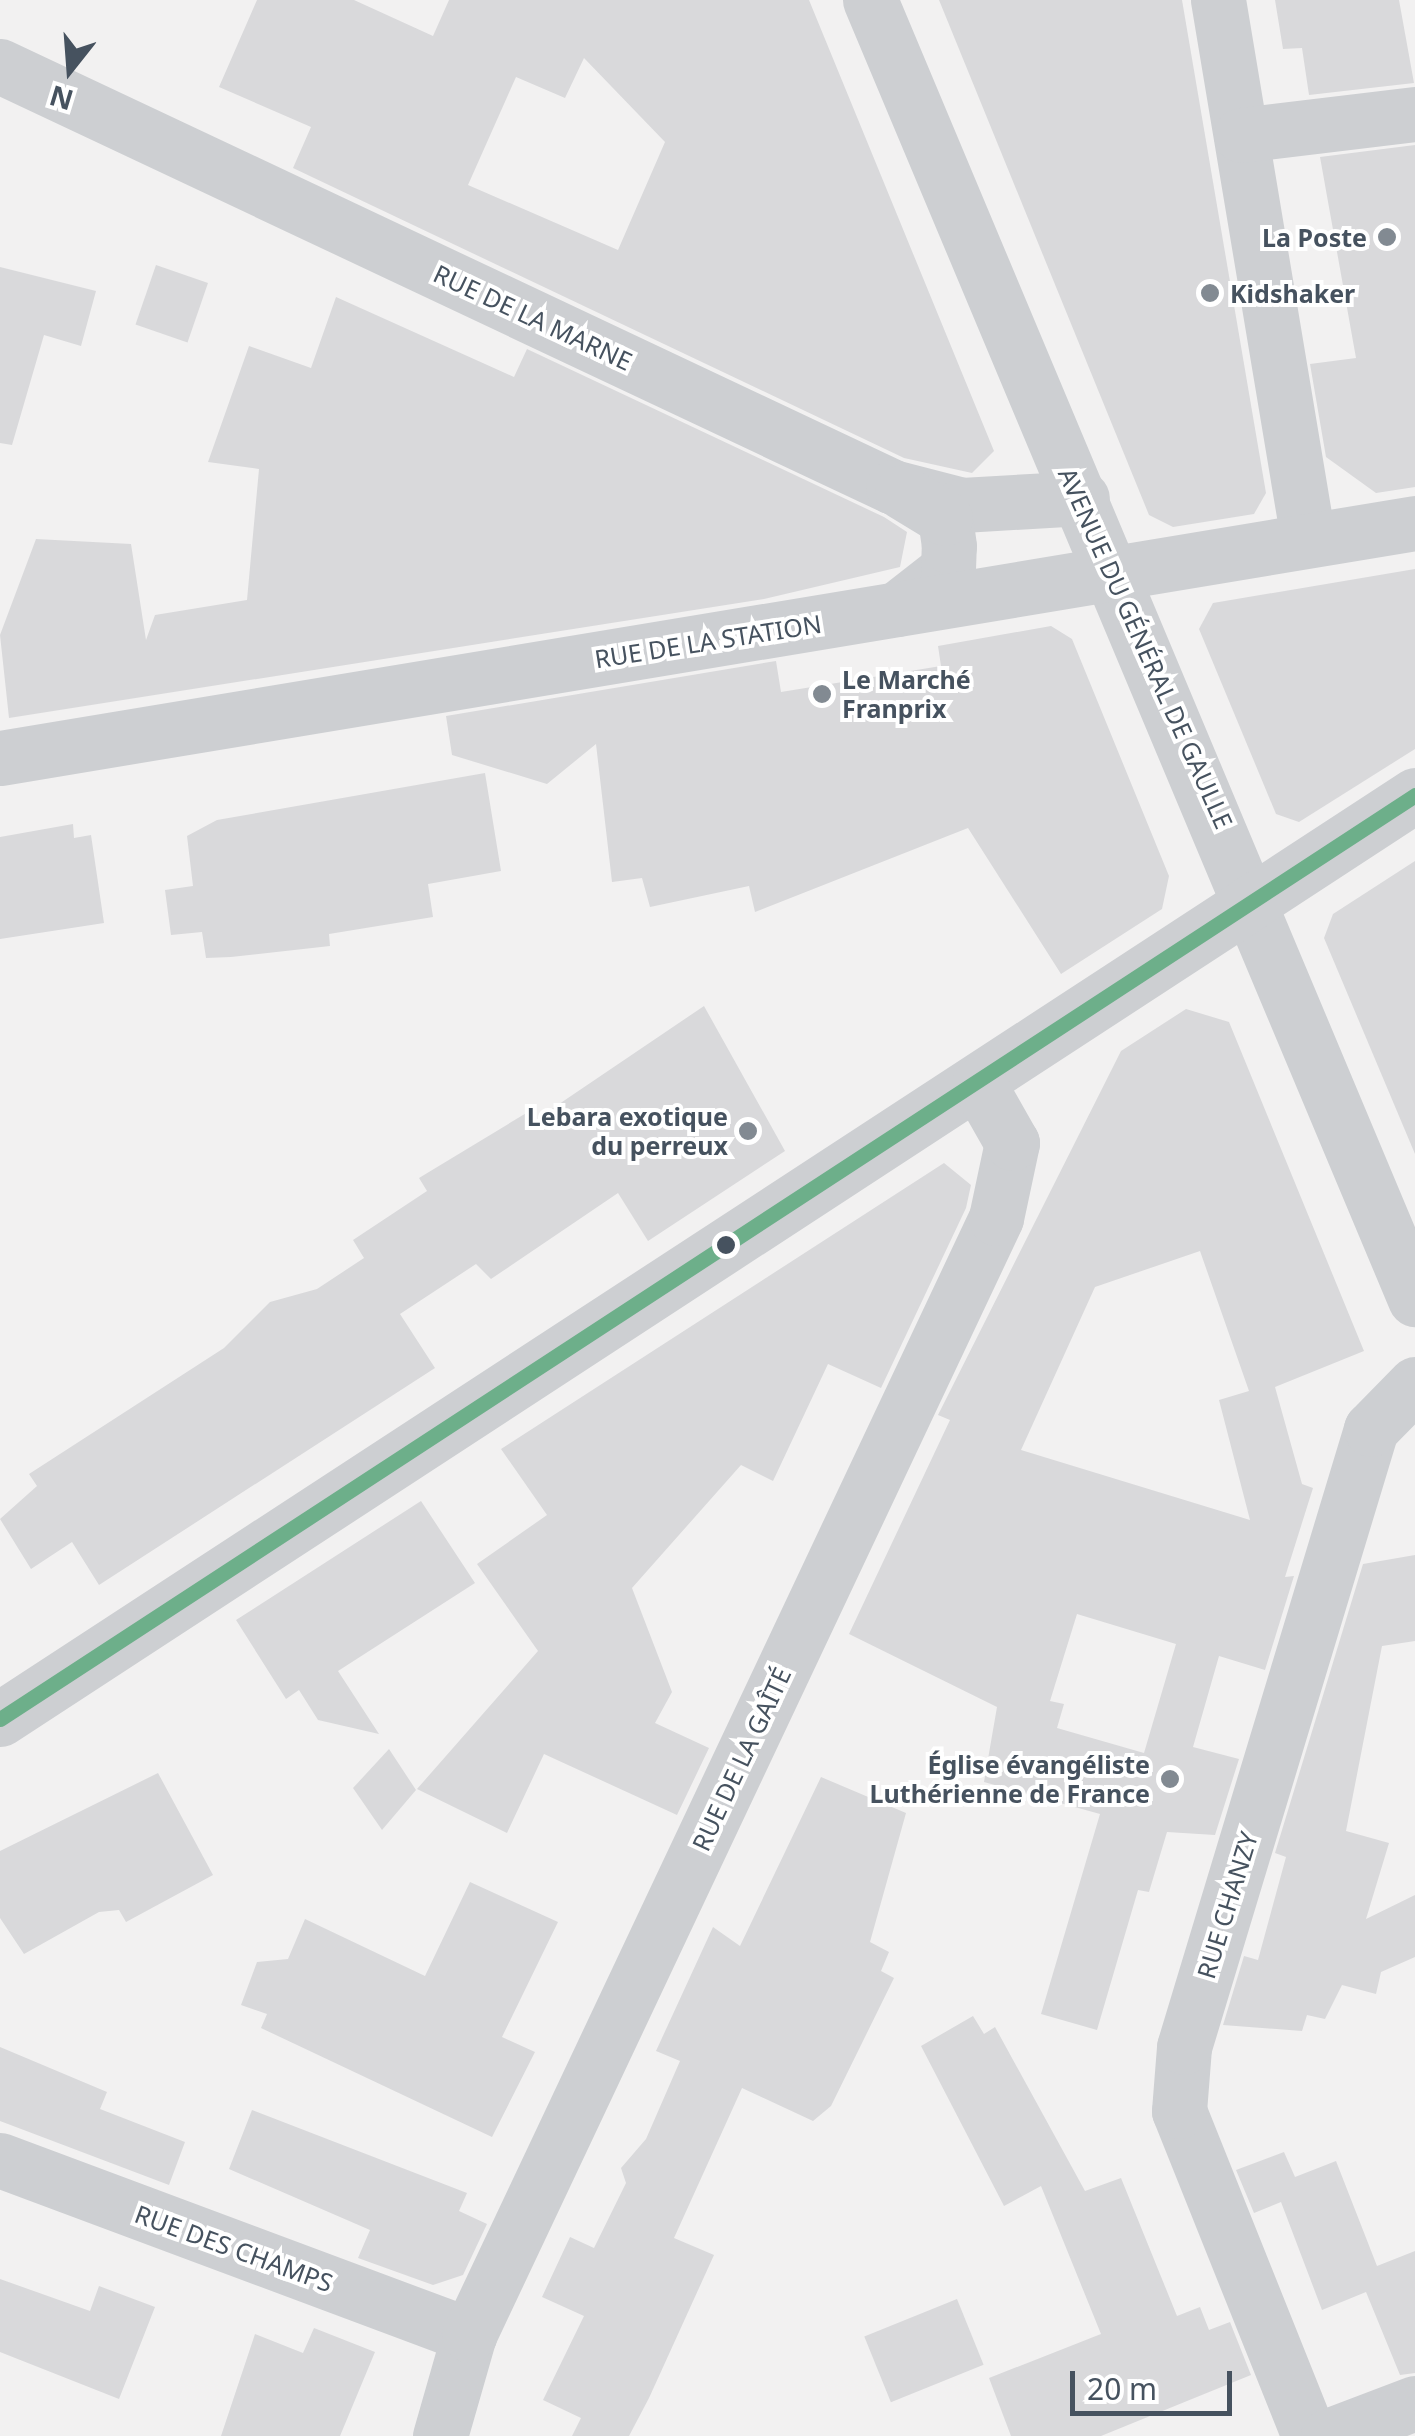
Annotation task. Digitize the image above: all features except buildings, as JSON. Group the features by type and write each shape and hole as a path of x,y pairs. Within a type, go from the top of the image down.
{"street":[{"name":"AVENUE DU GÉNÉRAL DE GAULLE","path":"870,0 1415,1299"},
{"path":"1218,0 1308,539"},
{"name":"RUE DE LA MARNE","path":"0,66 894,487 962,505 1082,498"},
{"path":"1241,135 1415,114"},
{"path":"894,487 945,518 949,546 948,569 897,609"},
{"name":"RUE DE LA STATION","path":"0,758 1415,524"},
{"path":"0,1719 978,1085 1415,795"},
{"name":"RUE DE LA GAÎTÉ","path":"440,2436 468,2335 996,1218 1012,1144 978,1085"},
{"name":"RUE CHANZY","path":"1309,2436 1178,2111 1184,2047 1371,1429 1415,1384"},
{"name":"RUE DES CHAMPS","path":"0,2160 468,2335"},
{"path":"1328,2436 1415,2402"}],"transit line":[{"path":"0,1719 1415,795"}],"place":[{"name":"La Poste","path":"1387,237"},
{"name":"Kidshaker","path":"1210,293"},
{"name":"Le Marché Franprix","path":"822,694"},
{"name":"Lebara exotique du perreux","path":"748,1131"},
{"name":"Église évangéliste Luthérienne de France","path":"1170,1779"}]}
